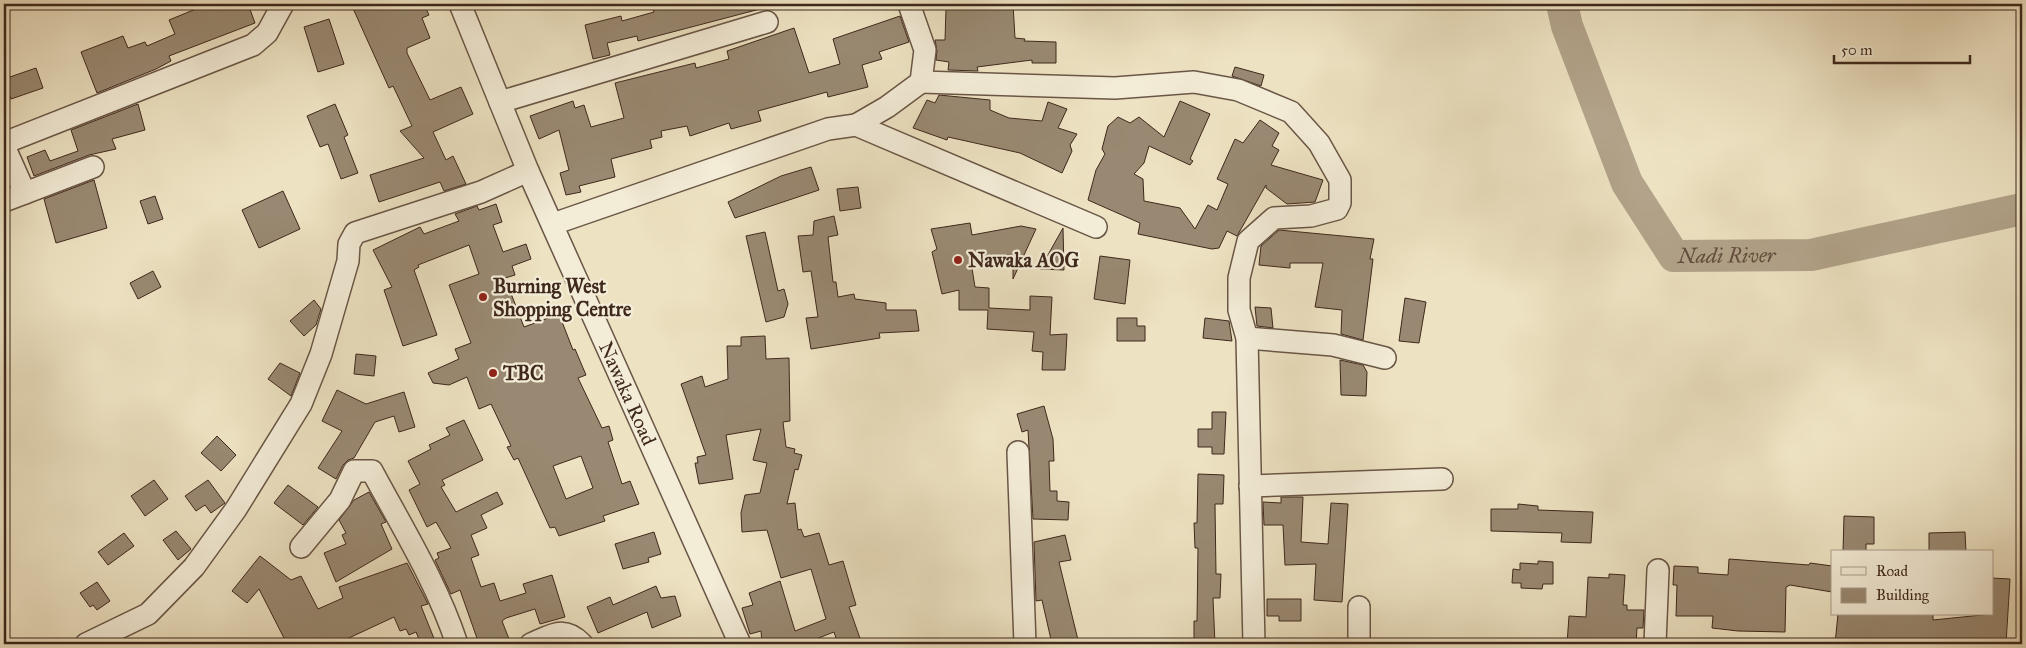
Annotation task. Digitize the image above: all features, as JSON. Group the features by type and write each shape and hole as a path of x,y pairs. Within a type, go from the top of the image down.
{"street":[{"path":"25,193 4,144 253,45 267,33 283,4"},
{"name":"Nawaka Road","path":"460,4 528,171 740,644"},
{"path":"909,4 925,50 921,82"},
{"path":"500,102 767,22"},
{"path":"553,224 828,129 856,125 887,107 921,82 1115,88 1194,82 1238,90 1291,112 1319,144 1340,180 1340,203 1337,209 1311,216 1274,218 1248,241 1239,278 1239,310 1247,338 1254,644"},
{"path":"856,125 1096,227"},
{"path":"4,201 93,167"},
{"path":"86,644 148,614 194,567 236,509 301,404 321,354 348,261 350,244 355,233 481,192 528,171"},
{"path":"1247,338 1332,346 1385,358"},
{"path":"1018,452 1025,644"},
{"path":"301,547 340,500 354,471 372,471 421,560 449,619 457,644"},
{"path":"1250,486 1442,479"},
{"path":"1655,644 1658,570"},
{"path":"1359,607 1359,644"},
{"path":"530,644 558,633 573,634 582,644"}],"building":[{"path":"208,4 248,4 255,23 169,56 171,61 156,69 97,93 81,52 123,36 128,48 145,42 147,46 175,34 169,20"},
{"path":"351,4 424,4 429,15 422,18 430,38 407,48 407,53 430,100 461,87 473,114 433,132 446,160 453,156 466,184 444,191 440,182 379,202 370,175 424,158 400,131 412,126 393,86 389,88"},
{"path":"652,4 680,4 682,10 705,4 759,4 760,9 638,41 637,36 607,43 610,55 593,59 585,25 621,16 622,21 654,12"},
{"path":"993,4 1013,4 1015,38 1025,39 1024,41 1056,42 1056,63 1032,63 1032,60 977,67 978,71 948,70 949,62 936,60 935,40 945,40 946,9 993,9"},
{"path":"900,16 909,42 879,52 882,59 862,65 868,87 828,97 827,92 758,111 761,121 731,129 729,123 690,136 687,126 661,131 662,137 650,140 652,148 611,159 615,177 579,186 581,192 566,195 560,173 569,170 559,130 539,139 530,116 573,101 575,108 584,105 591,127 624,118 615,83 695,63 696,68 729,59 727,51 794,28 809,73 840,64 833,39"},
{"path":"329,19 344,64 318,72 304,27"},
{"path":"1235,67 1264,75 1261,86 1232,76"},
{"path":"36,68 43,88 11,99 4,79"},
{"path":"939,95 990,100 990,110 1009,118 1042,121 1048,102 1067,109 1058,128 1077,134 1070,145 1072,151 1062,173 1020,153 948,137 947,140 913,128 927,100 935,103"},
{"path":"1180,101 1210,114 1190,159 1193,161 1190,165 1149,146 1144,163 1134,174 1143,179 1144,201 1180,208 1195,229 1208,205 1217,210 1228,184 1217,179 1235,139 1243,143 1260,120 1279,133 1272,146 1279,150 1271,165 1323,180 1315,202 1287,204 1266,188 1266,185 1237,236 1227,231 1219,248 1212,249 1138,234 1140,223 1088,200 1096,170 1105,154 1102,149 1108,126 1118,117 1130,123 1139,117 1164,137"},
{"path":"138,104 145,130 112,139 116,149 89,155 34,176 27,157 45,150 50,161 78,151 71,130"},
{"path":"335,104 348,135 344,137 358,173 341,179 328,144 320,147 307,116"},
{"path":"811,167 819,190 735,218 728,202 781,176"},
{"path":"94,180 107,228 56,243 44,199"},
{"path":"858,187 861,208 840,211 837,189"},
{"path":"283,191 300,229 259,248 242,210"},
{"path":"155,196 163,219 148,224 140,201"},
{"path":"496,204 502,222 493,225 503,252 526,244 531,259 512,266 515,275 505,278 524,327 559,314 573,350 575,349 586,375 578,378 602,428 609,426 613,440 608,442 622,484 630,481 639,504 603,516 605,521 559,536 555,527 550,528 518,458 514,460 507,447 511,446 491,404 479,409 467,377 449,385 433,383 428,373 459,359 455,349 471,343 449,285 479,274 469,245 418,265 419,267 414,270 437,335 403,346 384,290 392,287 373,250 420,227 424,234 459,221 455,214 477,206 479,210","holes":["581,456 593,488 566,499 553,466"]},
{"path":"834,216 838,235 828,237 833,282 836,282 838,297 854,294 855,299 886,303 886,310 916,310 919,331 879,333 880,338 811,349 806,318 818,317 811,271 803,272 798,236 813,235 814,221"},
{"path":"970,223 972,235 1021,226 1036,229 1013,279 1013,254 971,262 975,287 989,288 989,308 1030,310 1030,296 1052,297 1050,335 1067,334 1065,370 1042,370 1043,352 1032,351 1034,332 987,329 988,310 959,310 959,290 942,294 932,252 937,249 931,229"},
{"path":"1063,228 1064,270 1040,269"},
{"path":"1279,230 1374,239 1370,259 1373,259 1363,340 1341,334 1342,310 1315,307 1323,263 1290,263 1290,268 1259,265 1261,246"},
{"path":"765,232 778,291 784,289 788,304 784,317 766,322 746,236"},
{"path":"1100,256 1130,260 1125,304 1094,299"},
{"path":"153,271 161,287 138,299 130,283"},
{"path":"1405,298 1426,302 1419,343 1399,341"},
{"path":"314,300 321,309 316,325 304,336 290,321"},
{"path":"1255,307 1271,308 1273,328 1257,326"},
{"path":"1117,318 1137,318 1137,326 1145,326 1145,341 1117,341"},
{"path":"1205,318 1229,321 1232,341 1203,338"},
{"path":"765,336 766,359 789,358 790,421 783,422 786,447 795,449 794,453 802,455 798,470 795,469 787,504 795,503 798,530 801,529 804,537 819,533 829,565 843,561 856,605 849,607 862,644 838,644 834,632 803,644 762,644 761,631 750,634 742,608 753,605 749,593 780,581 795,631 826,619 811,569 781,578 767,530 742,532 741,513 745,495 760,493 767,463 753,460 761,429 726,435 733,479 699,484 695,463 698,463 697,457 706,455 681,384 702,376 705,387 728,379 727,346 741,346 741,337"},
{"path":"356,354 376,356 374,376 354,374"},
{"path":"1340,360 1363,365 1367,372 1366,396 1341,395"},
{"path":"280,363 300,373 291,396 268,379"},
{"path":"337,390 366,404 404,392 415,427 399,432 394,416 375,422 354,458 348,460 343,465 336,479 318,468 342,431 322,421"},
{"path":"1044,406 1053,439 1054,461 1049,461 1050,491 1057,491 1057,501 1069,502 1068,520 1033,519 1028,430 1022,432 1017,414"},
{"path":"1212,412 1226,412 1224,454 1212,454 1212,447 1198,447 1198,429 1212,429"},
{"path":"464,420 483,460 442,480 445,485 441,487 456,512 497,492 503,504 481,515 487,528 471,535 479,555 471,558 481,587 494,583 500,601 526,593 523,584 552,575 565,617 540,624 535,609 506,618 502,621 511,644 479,644 460,590 451,594 435,560 439,558 437,553 451,548 436,522 427,527 409,490 420,484 408,461 431,449 429,445 450,435 446,428"},
{"path":"217,436 236,455 221,471 201,453"},
{"path":"1198,474 1224,475 1223,504 1215,504 1216,574 1221,574 1220,598 1213,598 1215,644 1194,644 1194,621 1197,621 1198,548 1195,548 1194,523 1197,523"},
{"path":"154,480 168,499 145,516 131,496"},
{"path":"208,480 225,503 211,513 205,505 196,511 185,496"},
{"path":"288,485 318,507 303,525 274,503"},
{"path":"369,492 386,522 381,524 392,549 336,582 324,553 346,544 342,535 346,533 339,520 354,500"},
{"path":"1281,497 1303,497 1301,542 1328,544 1331,503 1348,504 1342,602 1314,600 1316,564 1285,565 1283,525 1264,525 1263,502 1281,503"},
{"path":"1518,504 1538,506 1538,510 1593,512 1591,543 1561,542 1562,533 1491,531 1491,509 1518,509"},
{"path":"1844,516 1874,517 1874,544 1866,544 1866,550 1843,550"},
{"path":"176,531 191,549 178,560 163,540"},
{"path":"654,532 661,554 648,558 649,562 623,569 615,544"},
{"path":"1965,532 1966,550 1929,550 1929,533"},
{"path":"124,533 134,546 108,565 98,552"},
{"path":"1065,535 1071,560 1059,562 1078,640 1052,644 1042,600 1036,601 1034,542"},
{"path":"260,556 291,580 301,576 318,609 343,598 339,587 407,563 428,604 421,606 435,641 421,644 416,632 409,635 406,629 400,631 394,617 336,644 287,644 259,589 247,603 232,591"},
{"path":"1729,559 1831,566 1831,592 1790,585 1786,587 1785,632 1738,631 1712,628 1713,616 1676,616 1677,585 1673,585 1674,566 1698,567 1698,573 1728,575"},
{"path":"1538,561 1553,562 1553,584 1543,584 1542,589 1521,588 1521,583 1512,583 1513,569 1520,570 1520,563 1538,564"},
{"path":"1609,574 1625,575 1623,605 1627,605 1627,610 1644,610 1643,628 1637,628 1636,643 1588,640 1588,644 1567,644 1569,616 1586,617 1588,577 1609,578"},
{"path":"1994,578 2010,579 2006,644 1921,644 1859,639 1859,644 1835,644 1838,616 1933,616 1933,620 1994,616"},
{"path":"97,582 110,601 97,610 93,605 90,607 80,593"},
{"path":"656,586 661,598 675,596 681,616 652,628 647,612 598,633 587,607 610,597 613,605"},
{"path":"1267,599 1301,599 1301,621 1279,621 1279,616 1267,616"}],"waterway":[{"name":"Nadi River","path":"1562,4 1567,26 1627,183 1674,256 1811,255 2022,209"}],"place":[{"name":"Nawaka AOG","path":"958,260"},
{"name":"Burning West Shopping Centre","path":"483,297"},
{"name":"TBC","path":"493,373"}]}
